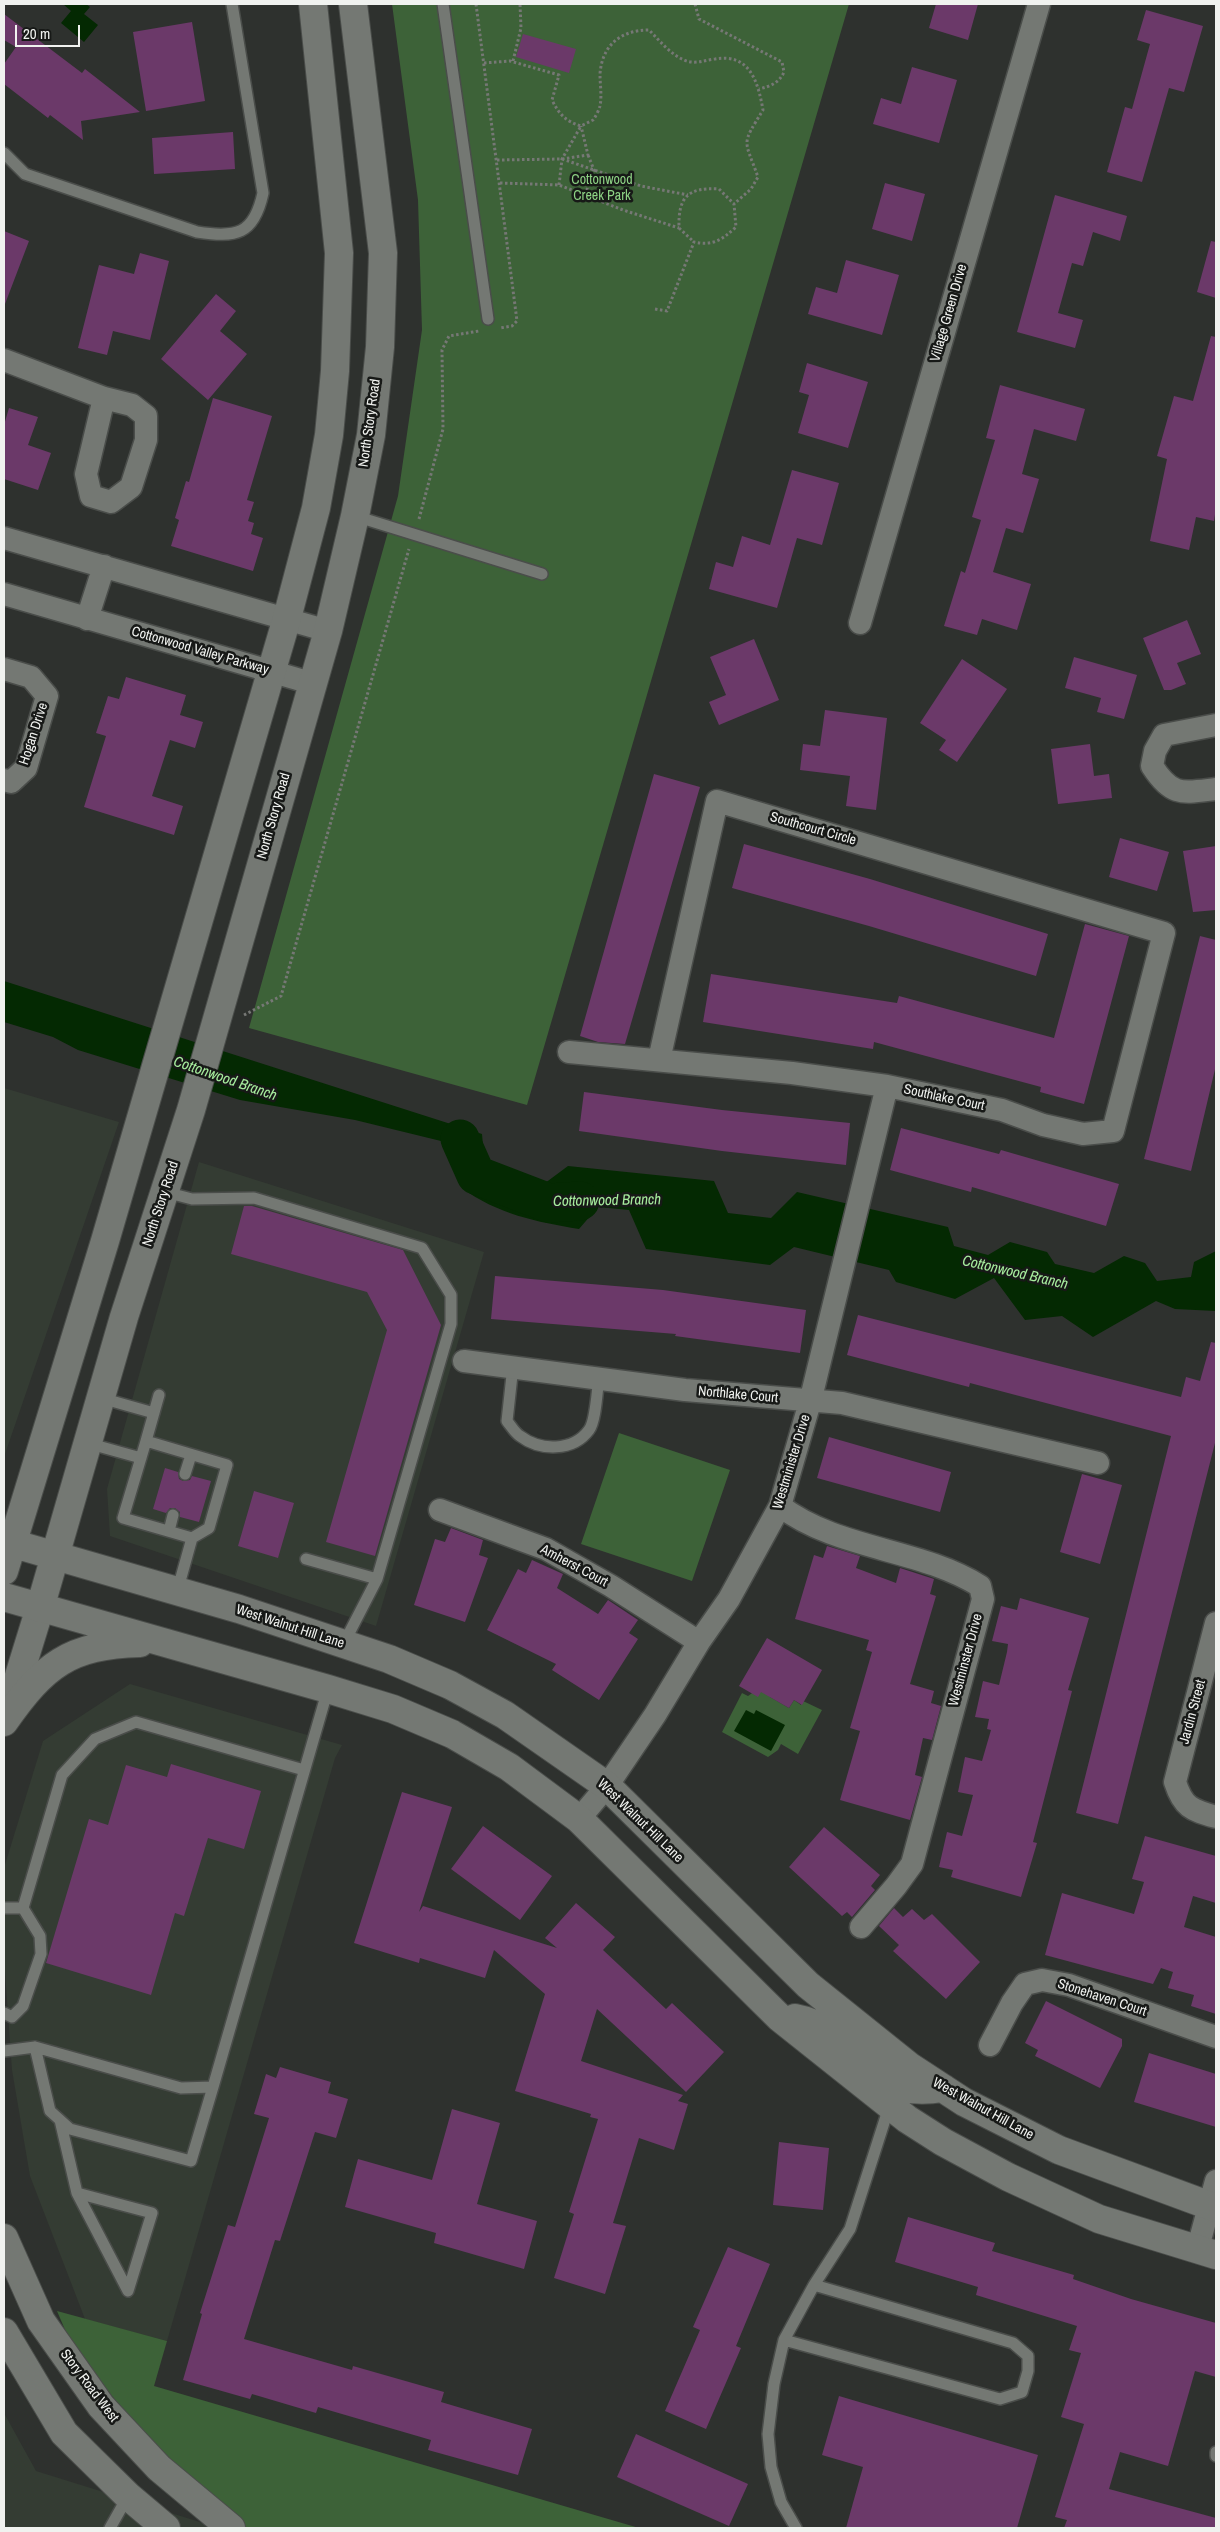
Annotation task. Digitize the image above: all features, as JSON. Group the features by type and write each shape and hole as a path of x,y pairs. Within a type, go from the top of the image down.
{"main road":[{"path":"4,1571 7,1543 86,1305 272,671 316,508 329,435 335,371 339,253 313,4"},
{"name":"North Story Road","path":"40,1608 124,1317 191,1110 311,683 328,630 355,516 374,406 380,348 384,253 353,4"},
{"path":"316,508 355,516"},
{"path":"86,1305 124,1317"},
{"name":"West Walnut Hill Lane","path":"7,1543 177,1592 343,1644 389,1659 450,1684 506,1715 607,1786 808,1985 909,2066 964,2102 1059,2150 1213,2207"},
{"path":"4,1598 328,1689 393,1709 452,1734 509,1767 579,1819 786,2022 889,2107 943,2142 1037,2191 1100,2218 1207,2253"},
{"path":"4,1723 40,1608"},
{"path":"4,1723 26,1691 62,1659 86,1649 115,1644 161,1642"},
{"path":"786,2022 795,2018 819,2024 862,2056 884,2076 902,2087 921,2091 943,2088"},
{"name":"Story Road West","path":"4,2238 41,2321 101,2406 159,2468 231,2528"},
{"path":"4,2332 64,2433 128,2496 166,2528"},
{"path":"128,2496 159,2468"}],"street":[{"name":"Village Green Drive","path":"860,623 1038,4"},
{"path":"4,360 104,398"},
{"path":"4,538 328,630"},
{"path":"88,619 104,566"},
{"name":"Cottonwood Valley Parkway","path":"4,594 311,683"},
{"name":"Hogan Drive","path":"4,672 32,677 47,696 26,768 11,782 4,780"},
{"path":"1216,725 1164,735 1155,751 1152,766 1164,785 1186,793 1216,789"},
{"name":"Southcourt Circle","path":"659,1060 717,801 1164,933"},
{"name":"Southlake Court","path":"570,1052 792,1072 887,1086 1002,1110 1043,1125 1083,1134 1113,1131 1164,933"},
{"name":"Westminister Drive","path":"579,1819 607,1786 655,1715 699,1642 729,1599 780,1506 810,1402 887,1086"},
{"name":"Northlake Court","path":"464,1361 599,1377 685,1390 810,1402 842,1402 1098,1463"},
{"name":"Westminster Drive","path":"780,1506 795,1517 843,1537 961,1574 980,1586 983,1599 912,1864 861,1927"},
{"name":"Amherst Court","path":"440,1510 546,1549 611,1586 699,1642"},
{"name":"Jardin Street","path":"1216,1623 1175,1782 1181,1800 1197,1812 1216,1817"},
{"name":"Stonehaven Court","path":"990,2045 1012,2003 1025,1984 1042,1980 1069,1985 1216,2037"},
{"path":"1207,2253 1216,2180"}],"lane":[{"path":"4,153 24,174 197,232 223,236 246,228 258,213 263,193 232,4"},
{"path":"443,4 488,318"},
{"path":"355,516 542,574"},
{"path":"165,1192 192,1199 254,1198 422,1248 451,1294 451,1324 377,1579 343,1644"},
{"path":"513,1366 507,1421 519,1436 536,1444 559,1448 576,1443 590,1429 599,1377"},
{"path":"159,1395 123,1518 192,1538"},
{"path":"101,1398 154,1413"},
{"path":"146,1441 227,1465 209,1528 192,1538 177,1592"},
{"path":"87,1442 141,1458"},
{"path":"185,1474 191,1455"},
{"path":"169,1531 173,1515"},
{"path":"306,1559 377,1579"},
{"path":"35,2048 50,2110 70,2129 191,2161 328,1689"},
{"path":"4,2013 12,2017 23,2006 41,1954 40,1936 23,1908 62,1775 95,1739 136,1722 304,1770"},
{"path":"4,1908 23,1908"},
{"path":"4,2051 35,2048 181,2088 213,2087"},
{"path":"796,2528 781,2502 771,2467 768,2434 774,2384 784,2340 814,2285 850,2229 889,2107"},
{"path":"60,2120 77,2193 128,2291 152,2214 77,2193"},
{"path":"784,2340 1000,2399 1022,2392 1028,2372 1028,2356 1013,2343 814,2285"},
{"path":"110,2528 128,2496"}],"path":[{"path":"476,4 517,321 512,326 494,329"},
{"path":"513,61 521,28 520,4"},
{"path":"694,4 699,19 782,62 784,72 781,79 770,86 759,89"},
{"path":"559,185 562,159 581,126 594,120 600,105 600,72 606,53 618,37 633,30 649,30 672,53 686,61 699,63 730,57 743,63 754,76 759,89 763,110 748,134 745,146 758,177 750,189 734,204"},
{"path":"484,63 513,61 559,75 552,100 558,113 570,123 581,126"},
{"path":"581,126 588,155 594,170 584,195"},
{"path":"497,160 562,159 588,155"},
{"path":"562,159 641,186 688,195"},
{"path":"500,183 559,185 679,228 694,242 708,245 723,239 736,226 734,204 719,189 700,188 688,195 679,209 679,228"},
{"path":"655,309 666,311 694,242"},
{"path":"243,1015 280,996 443,429 442,350 448,336 484,331"}],"shaded area":[{"path":"4,1088 119,1122 4,1457"},
{"path":"199,1162 484,1252 376,1626 110,1536 107,1489"},
{"path":"130,1684 342,1745 335,1758 167,2341 85,2319 30,2176 12,2070 4,1958 4,1868 43,1741"},
{"path":"4,2413 36,2471 219,2528 4,2528"}],"green space":[{"name":"Cottonwood Creek Park","path":"392,4 849,4 527,1105 249,1028 398,496 422,330 418,200"},
{"path":"619,1433 730,1470 692,1581 581,1544"},
{"path":"765,1684 770,1697 789,1708 794,1700 801,1705 803,1701 822,1710 798,1754 781,1744 778,1750 768,1757 722,1732 742,1693 748,1696"},
{"path":"57,2311 167,2341 154,2386 639,2528 246,2528 196,2489 140,2431 72,2346"}],"water":[{"path":"63,4 86,4 90,7 84,14 98,25 84,42 61,23 71,11"},
{"path":"4,981 482,1134 485,1170 494,1197 525,1198 568,1166 714,1181 728,1213 771,1218 797,1192 948,1227 954,1246 988,1255 1010,1242 1047,1252 1055,1264 1094,1273 1124,1256 1145,1263 1157,1281 1191,1277 1194,1262 1216,1251 1216,1311 1175,1309 1156,1301 1093,1337 1062,1316 1025,1320 994,1278 955,1299 896,1282 889,1270 794,1247 770,1265 646,1249 629,1210 598,1207 579,1229 518,1216 475,1197 462,1188 468,1166 458,1150 441,1141 355,1120 240,1100 78,1050 53,1037 4,1022"},
{"path":"746,1710 754,1714 756,1710 785,1725 771,1751 734,1731"}],"building":[{"path":"936,4 978,4 968,40 929,28"},
{"path":"1146,10 1203,26 1184,92 1169,88 1142,182 1107,172 1125,107 1132,109 1150,44 1137,40"},
{"path":"4,14 82,73 85,69 140,112 81,121 83,140 50,115 48,118 4,84 4,64 16,47 4,40"},
{"path":"192,22 205,101 146,111 133,32"},
{"path":"523,34 576,49 569,73 516,57"},
{"path":"912,67 957,80 939,143 873,124 881,98 901,104"},
{"path":"233,132 235,169 154,174 152,138"},
{"path":"885,183 925,194 912,241 872,229"},
{"path":"1055,195 1127,216 1120,241 1093,232 1083,266 1072,263 1058,313 1083,320 1075,348 1017,332"},
{"path":"4,231 29,241 5,304 4,304"},
{"path":"1211,241 1216,242 1216,298 1197,292"},
{"path":"140,253 169,261 150,340 113,331 107,355 78,348 99,265 134,274"},
{"path":"846,260 899,275 882,335 808,314 816,287 837,293"},
{"path":"216,294 236,311 220,331 247,354 208,400 161,359"},
{"path":"1211,336 1216,337 1216,508 1214,521 1196,517 1189,550 1150,541 1167,459 1157,456 1174,396 1193,401"},
{"path":"807,363 868,382 848,448 798,433 809,395 799,392"},
{"path":"1000,385 1085,409 1076,441 1034,429 1022,474 1039,479 1023,533 1006,528 993,572 1031,584 1017,630 982,619 977,635 944,626 961,571 965,573 981,520 972,517 995,440 986,438"},
{"path":"213,398 272,416 247,500 254,502 248,521 254,523 251,534 263,538 253,571 171,546 179,520 175,518 186,481 189,482"},
{"path":"9,408 38,417 28,445 51,453 38,490 4,479 4,425"},
{"path":"792,470 839,483 822,545 797,538 777,608 709,589 716,562 733,567 742,536 770,545"},
{"path":"1187,620 1201,654 1177,663 1186,684 1171,690 1164,690 1143,638"},
{"path":"754,639 779,700 719,725 709,702 726,695 710,657"},
{"path":"1074,657 1137,675 1124,719 1097,712 1101,698 1065,688"},
{"path":"962,659 1007,689 957,762 939,750 946,740 920,723"},
{"path":"126,677 186,695 180,715 203,722 195,748 170,740 152,796 183,806 174,835 84,807 106,736 96,733 108,696 119,699"},
{"path":"825,710 887,718 876,810 846,806 850,776 800,770 803,744 820,746"},
{"path":"1090,744 1094,776 1109,774 1112,798 1058,804 1051,749"},
{"path":"654,774 700,787 625,1044 598,1042 580,1036"},
{"path":"1120,838 1169,852 1157,891 1109,877"},
{"path":"744,844 870,879 1048,934 1036,976 869,926 732,888"},
{"path":"1216,846 1216,910 1193,912 1183,851"},
{"path":"1085,924 1129,936 1084,1104 1040,1092 1041,1087 874,1042 873,1049 703,1022 711,974 897,1003 899,996 1054,1038"},
{"path":"1200,936 1216,940 1216,1065 1191,1171 1144,1159"},
{"path":"584,1092 722,1110 850,1123 846,1165 722,1151 579,1131"},
{"path":"901,1128 999,1154 1001,1150 1119,1184 1106,1226 972,1187 971,1192 890,1170"},
{"path":"244,1206 252,1206 403,1250 441,1325 375,1556 326,1542 387,1330 367,1292 231,1254"},
{"path":"495,1276 663,1290 806,1310 800,1353 675,1336 676,1334 491,1319"},
{"path":"858,1315 1181,1397 1186,1377 1200,1381 1211,1342 1216,1343 1216,1439 1118,1824 1076,1813 1171,1436 970,1383 969,1387 847,1355"},
{"path":"829,1437 951,1472 940,1512 817,1478"},
{"path":"165,1468 178,1472 179,1479 183,1481 190,1480 192,1476 211,1481 199,1522 180,1517 180,1512 175,1508 170,1508 166,1513 153,1509"},
{"path":"1082,1474 1122,1485 1100,1564 1060,1552"},
{"path":"254,1491 294,1503 278,1558 238,1546"},
{"path":"451,1528 483,1540 479,1555 488,1558 465,1622 414,1605 435,1539 445,1542"},
{"path":"827,1546 860,1556 856,1568 896,1583 900,1568 934,1579 930,1594 936,1596 910,1684 934,1691 931,1703 941,1706 932,1740 923,1738 915,1775 922,1777 910,1820 840,1800 860,1731 850,1728 872,1652 866,1650 869,1640 795,1619 814,1555 823,1558"},
{"path":"532,1560 563,1574 557,1588 598,1614 608,1600 638,1620 629,1633 638,1639 599,1700 552,1670 556,1664 487,1630 518,1569 526,1573"},
{"path":"1020,1598 1089,1618 1068,1690 1072,1691 1033,1842 1037,1843 1021,1897 951,1877 953,1870 939,1867 947,1832 962,1836 973,1795 958,1792 965,1757 982,1761 991,1730 987,1729 989,1719 975,1717 983,1681 999,1685 1007,1652 1008,1644 992,1641 1001,1606 1017,1610"},
{"path":"767,1638 822,1670 802,1705 794,1700 789,1708 761,1692 758,1697 739,1686"},
{"path":"171,1764 261,1791 244,1849 208,1838 184,1916 175,1913 151,1995 46,1963 89,1819 108,1825 126,1765 167,1777"},
{"path":"402,1792 452,1807 419,1912 423,1906 557,1948 545,1938 576,1903 615,1937 603,1950 666,2009 672,2003 724,2052 686,2092 597,2009 581,2061 683,2095 678,2101 688,2104 674,2150 639,2138 613,2223 626,2226 605,2294 554,2278 574,2214 569,2212 598,2119 590,2117 591,2114 515,2091 545,1994 494,1950 485,1978 420,1958 419,1963 354,1943"},
{"path":"483,1826 552,1876 520,1920 451,1869"},
{"path":"824,1827 880,1875 871,1886 875,1890 852,1917 847,1912 842,1916 789,1867"},
{"path":"1145,1836 1216,1856 1216,1903 1193,1896 1184,1927 1216,1937 1216,2014 1191,2006 1194,1995 1168,1988 1173,1972 1161,1968 1153,1984 1045,1955 1062,1893 1134,1914 1144,1882 1132,1879"},
{"path":"894,1908 903,1917 912,1909 924,1920 932,1914 980,1962 946,1999 893,1951 899,1945 879,1926"},
{"path":"1046,2001 1122,2039 1122,2046 1100,2088 1035,2056 1038,2050 1025,2043"},
{"path":"1149,2053 1216,2074 1216,2127 1134,2102"},
{"path":"280,2067 331,2082 328,2093 348,2099 336,2138 315,2132 280,2241 275,2240 244,2339 352,2370 353,2366 444,2392 441,2402 532,2429 518,2475 428,2450 431,2440 318,2407 316,2413 252,2394 250,2399 183,2380 202,2314 200,2313 228,2225 235,2227 269,2118 254,2114 266,2074 276,2078"},
{"path":"452,2109 500,2123 477,2204 537,2221 524,2269 434,2243 436,2233 345,2207 358,2159 432,2180"},
{"path":"779,2142 829,2148 823,2210 773,2205"},
{"path":"908,2217 995,2243 992,2251 1074,2275 1073,2279 1131,2299 1216,2323 1216,2377 1195,2371 1168,2466 1120,2452 1109,2489 1216,2518 1216,2528 1064,2528 1067,2520 1055,2517 1084,2424 1061,2417 1081,2353 1069,2350 1077,2326 976,2295 978,2287 895,2262"},
{"path":"728,2247 770,2264 736,2346 741,2348 706,2429 665,2411 700,2330 693,2327"},
{"path":"839,2396 1038,2455 1017,2528 846,2528 863,2467 822,2455"},
{"path":"636,2434 748,2484 729,2526 617,2477"}],"waterway":[{"name":"Cottonwood Branch","path":"460,1139 476,1175 549,1203 580,1201"}]}
